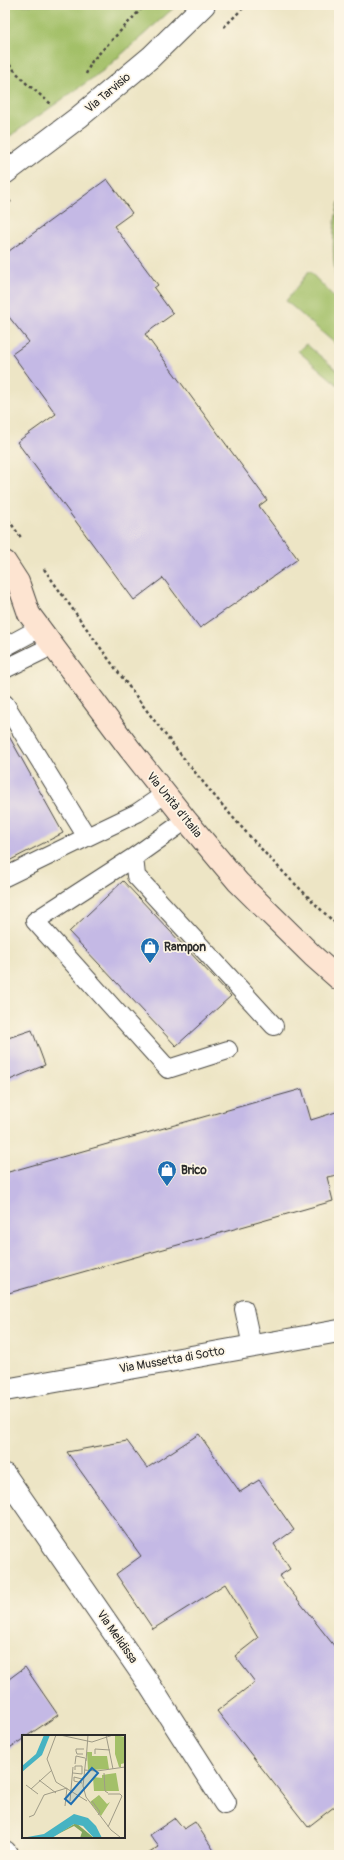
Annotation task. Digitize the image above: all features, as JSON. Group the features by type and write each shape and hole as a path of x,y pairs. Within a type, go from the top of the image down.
{"main road":[{"name":"Via Unità d'Italia","path":"5,562 18,582 34,621 165,794 238,882 307,951 339,979"},
{"name":"Via Unità d'Italia","path":"5,597 34,621"}],"street":[{"name":"Via Tarvisio","path":"5,173 79,117 151,57 204,5"},
{"name":"Via Mussetta di Sotto","path":"5,1390 339,1331"},
{"name":"Via Melidissa","path":"5,1475 145,1678 225,1803"}],"lane":[{"path":"5,647 34,621"},
{"path":"5,669 52,646"},
{"path":"5,704 87,837"},
{"path":"5,877 136,813 165,794"},
{"path":"186,820 134,857 34,921 168,1069 228,1050"},
{"path":"134,857 136,876 274,1026"},
{"path":"244,1309 252,1346"}],"path":[{"path":"85,80 92,61 145,5"},
{"path":"5,60 26,83 55,107"},
{"path":"5,515 23,540"},
{"path":"41,565 159,728 216,798 264,852 339,926"}],"green space":[{"path":"5,5 177,5 104,70 10,136 5,129"},
{"path":"339,202 339,300 335,275 333,239"},
{"path":"309,271 339,302 339,347 286,301"},
{"path":"306,344 339,372 339,386 298,351"}],"building":[{"path":"107,179 132,213 114,226 158,285 154,288 173,314 145,334 267,500 259,506 298,559 200,628 163,578 134,600 17,442 56,414 12,354 29,342 5,312 5,254"},
{"path":"5,729 63,833 5,863"},
{"name":"Rampon","path":"123,881 231,996 176,1046 69,932"},
{"path":"32,1030 45,1065 5,1082 5,1039"},
{"name":"Brico","path":"302,1089 311,1120 339,1111 339,1175 327,1177 333,1201 5,1294 5,1173"},
{"path":"199,1434 240,1492 259,1480 294,1530 274,1544 290,1569 279,1576 339,1652 339,1803 308,1827 217,1711 255,1682 235,1656 258,1638 225,1584 153,1629 116,1574 141,1556 67,1452 127,1441 147,1468"},
{"path":"25,1667 58,1715 28,1735 22,1735 22,1740 5,1751 5,1682"},
{"path":"175,1818 184,1829 195,1822 217,1855 146,1855 159,1847 150,1835"}],"place":[{"name":"Rampon","path":"150,964"},
{"name":"Brico","path":"167,1187"}]}
